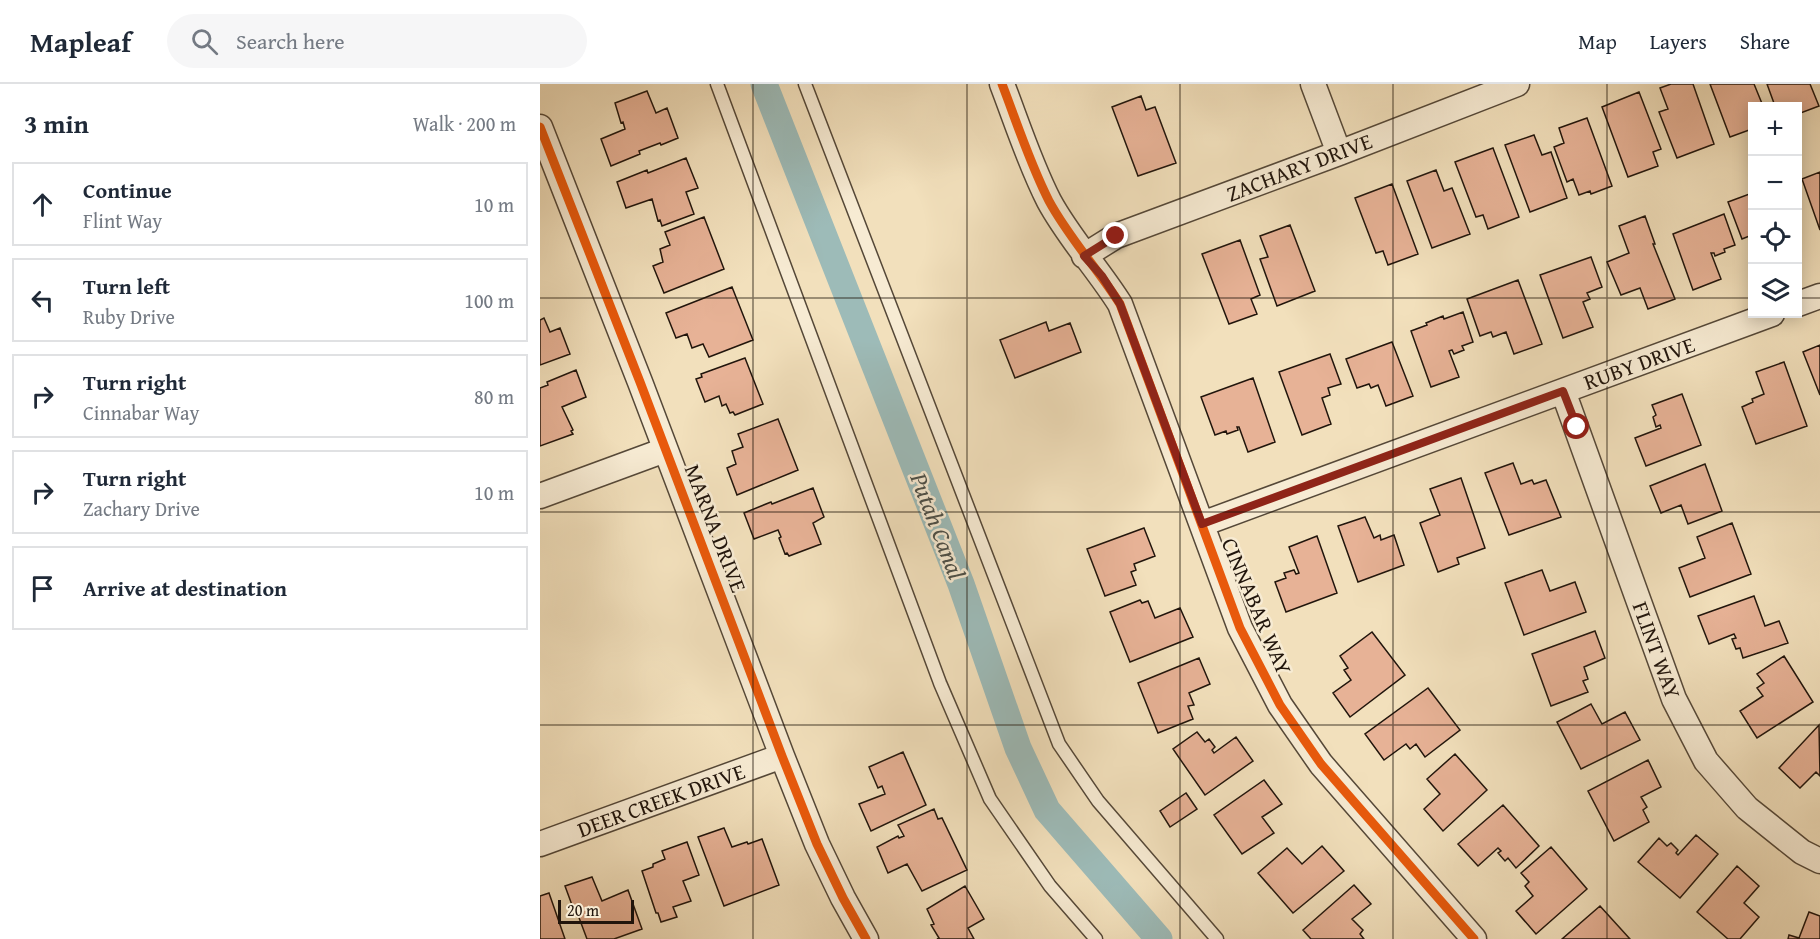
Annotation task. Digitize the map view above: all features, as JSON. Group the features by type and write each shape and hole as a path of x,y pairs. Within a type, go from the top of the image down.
{"street":[{"name":"CINNABAR WAY","path":"1002,84 1024,145 1049,199 1084,256 1102,276 1120,304 1240,628 1280,705 1321,764 1474,939"},
{"path":"1313,84 1339,153"},
{"name":"ZACHARY DRIVE","path":"1084,256 1116,236 1517,84"},
{"name":"MARNA DRIVE","path":"540,127 817,844 866,939"},
{"path":"1802,302 1820,296"},
{"name":"RUBY DRIVE","path":"1202,524 1761,318"},
{"name":"FLINT WAY","path":"1563,391 1674,699 1706,761 1747,808 1802,852 1820,861"},
{"path":"540,496 665,450"},
{"name":"DEER CREEK DRIVE","path":"540,844 782,756"}],"lane":[{"path":"717,84 940,683 990,799 1050,886 1096,939"},
{"path":"805,84 1059,744 1098,801 1217,939"}],"building":[{"path":"1671,84 1693,84 1714,144 1677,158 1659,112 1668,109 1660,88"},
{"path":"1710,84 1754,84 1761,102 1748,102 1748,130 1730,137"},
{"path":"1767,84 1810,84 1819,106 1802,112 1802,102 1774,102"},
{"path":"647,91 656,113 667,108 678,138 639,151 640,154 611,166 601,139 625,129 615,103"},
{"path":"1639,92 1661,149 1653,152 1658,166 1628,177 1602,107"},
{"path":"1141,96 1146,110 1155,107 1176,163 1138,176 1112,107"},
{"path":"1587,118 1612,186 1591,194 1590,191 1579,195 1573,179 1567,182 1554,147 1564,143 1559,128"},
{"path":"1534,135 1542,155 1551,152 1567,198 1530,212 1505,145"},
{"path":"1493,148 1519,217 1488,229 1483,215 1476,217 1455,162"},
{"path":"686,158 698,188 686,192 694,214 662,226 660,220 658,221 652,199 626,208 617,182"},
{"path":"1436,170 1444,191 1452,188 1470,234 1432,248 1407,181"},
{"path":"1820,172 1820,230 1802,179"},
{"path":"1392,184 1418,254 1388,265 1383,251 1376,253 1355,198"},
{"path":"1748,194 1748,237 1742,239 1728,202"},
{"path":"1724,214 1735,245 1715,256 1711,253 1721,279 1693,290 1673,234"},
{"path":"1645,216 1655,244 1653,244 1675,299 1648,309 1640,288 1621,295 1607,262 1629,253 1619,226"},
{"path":"704,217 724,269 664,293 653,266 663,262 660,249 670,245 665,232"},
{"path":"1290,225 1315,291 1277,306 1260,259 1268,257 1260,236"},
{"path":"1240,240 1260,295 1251,299 1257,314 1229,324 1202,254"},
{"path":"1591,257 1602,287 1587,293 1590,299 1583,302 1593,327 1563,338 1540,275"},
{"path":"1518,280 1542,344 1514,354 1506,332 1493,337 1491,332 1480,336 1467,299"},
{"path":"732,287 753,340 709,357 703,344 692,348 687,334 676,338 666,313"},
{"path":"1463,312 1473,342 1462,346 1464,350 1454,354 1452,350 1449,351 1459,377 1431,387 1411,331 1443,316 1444,319"},
{"path":"544,318 550,332 560,328 570,354 540,365 540,320"},
{"path":"1046,322 1049,331 1070,323 1081,352 1015,378 1000,340"},
{"path":"1392,342 1413,396 1386,406 1378,385 1371,388 1369,384 1357,388 1346,359"},
{"path":"1820,345 1820,395 1803,352"},
{"path":"1330,354 1341,384 1328,388 1330,395 1322,398 1331,424 1302,435 1279,372"},
{"path":"745,358 763,404 735,415 733,412 730,413 726,404 722,406 719,396 705,402 696,379 702,377 701,374"},
{"path":"1784,362 1807,426 1756,444 1742,407 1753,402 1752,399 1764,394 1756,372"},
{"path":"576,370 586,397 562,407 573,434 540,446 540,388 548,385 547,382"},
{"path":"1253,378 1275,442 1248,452 1239,427 1237,427 1238,430 1227,434 1226,431 1215,435 1201,397"},
{"path":"1682,394 1701,445 1646,466 1635,438 1661,428 1660,425 1656,427 1653,417 1656,415 1652,405"},
{"path":"778,419 798,470 737,495 727,468 736,464 732,451 743,447 738,434"},
{"path":"1513,463 1521,484 1532,480 1534,484 1546,480 1561,517 1509,535 1485,473"},
{"path":"1705,464 1722,511 1688,524 1681,505 1661,513 1650,486"},
{"path":"1461,478 1485,548 1457,558 1459,564 1438,572 1420,523 1440,515 1430,489"},
{"path":"813,488 824,517 813,523 821,544 789,556 785,554 778,530 754,539 744,513"},
{"path":"1365,517 1374,538 1380,535 1381,540 1394,535 1404,565 1358,582 1338,526"},
{"path":"1732,523 1751,574 1690,597 1679,568 1705,558 1697,537"},
{"path":"1144,528 1155,556 1134,564 1136,570 1131,572 1136,585 1105,596 1087,549"},
{"path":"1317,536 1337,593 1286,612 1275,582 1286,578 1284,573 1294,570 1296,574 1299,573 1289,547"},
{"path":"1542,570 1550,591 1575,582 1586,612 1524,635 1505,583"},
{"path":"1754,596 1765,626 1779,621 1788,643 1743,658 1740,648 1736,649 1732,639 1736,638 1734,634 1709,644 1698,616"},
{"path":"1140,600 1142,603 1148,601 1155,618 1180,608 1193,637 1130,662 1110,612"},
{"path":"1595,631 1605,658 1584,667 1588,679 1583,681 1588,692 1551,706 1532,654"},
{"path":"1372,632 1405,675 1350,717 1333,693 1351,680 1344,670 1348,668 1340,656"},
{"path":"1784,656 1813,702 1757,738 1740,711 1763,696 1757,688 1764,683 1757,674"},
{"path":"1199,658 1210,684 1189,693 1194,705 1188,706 1193,719 1158,733 1138,683"},
{"path":"1428,688 1460,730 1425,757 1416,744 1410,749 1406,744 1384,760 1365,734"},
{"path":"1591,704 1602,724 1625,712 1640,740 1581,769 1557,722"},
{"path":"1819,725 1820,776 1816,772 1800,788 1779,768"},
{"path":"1197,732 1205,742 1209,739 1215,747 1212,750 1214,753 1236,737 1253,761 1205,795 1173,749"},
{"path":"903,752 926,805 871,831 859,804 885,794 882,786 878,788 869,767"},
{"path":"1455,754 1487,790 1443,831 1424,809 1440,794 1427,779"},
{"path":"1648,760 1661,787 1641,797 1647,807 1643,810 1649,822 1614,841 1588,791"},
{"path":"1264,780 1282,804 1262,817 1274,833 1242,854 1214,815"},
{"path":"1186,793 1197,809 1170,827 1160,811"},
{"path":"1503,805 1539,846 1516,868 1508,858 1505,861 1498,853 1501,851 1498,848 1478,866 1458,844"},
{"path":"934,809 938,819 942,818 967,870 922,891 907,864 888,873 877,847 898,836 899,838 904,836 898,825"},
{"path":"724,828 732,847 762,839 779,885 724,906 698,837"},
{"path":"1696,835 1718,854 1680,898 1638,862 1659,838 1667,846 1671,843 1678,850 1676,853 1678,855"},
{"path":"687,842 699,875 683,881 691,901 673,907 677,917 661,922 642,871 665,859 662,851"},
{"path":"1322,846 1344,871 1293,913 1258,873 1287,848 1302,864"},
{"path":"1551,847 1587,889 1536,934 1516,911 1533,896 1525,886 1529,882 1521,873"},
{"path":"1737,866 1759,886 1744,903 1759,917 1740,939 1728,939 1697,912"},
{"path":"592,877 602,901 628,890 642,929 614,939 587,939 565,886"},
{"path":"1354,885 1371,904 1352,919 1363,930 1360,934 1364,939 1311,939 1303,930"},
{"path":"965,886 984,919 968,928 974,939 937,939 939,938 931,925 934,924 927,909"},
{"path":"549,893 565,939 540,939 540,896"},
{"path":"1600,906 1630,939 1562,939"},
{"path":"1809,912 1820,916 1820,939 1788,939 1789,935 1799,938"}],"waterway":[{"name":"Putah Canal","path":"764,84 961,584 1018,748 1047,810 1159,939"}],"cycle path":[{"path":"1002,84 1049,201 1065,228 1120,304 1240,628 1280,705 1321,764 1474,939"},
{"path":"540,127 817,844 866,939"}],"route":[{"path":"1116,236 1084,256 1102,276 1120,304 1202,524 1563,391 1577,427"}]}
